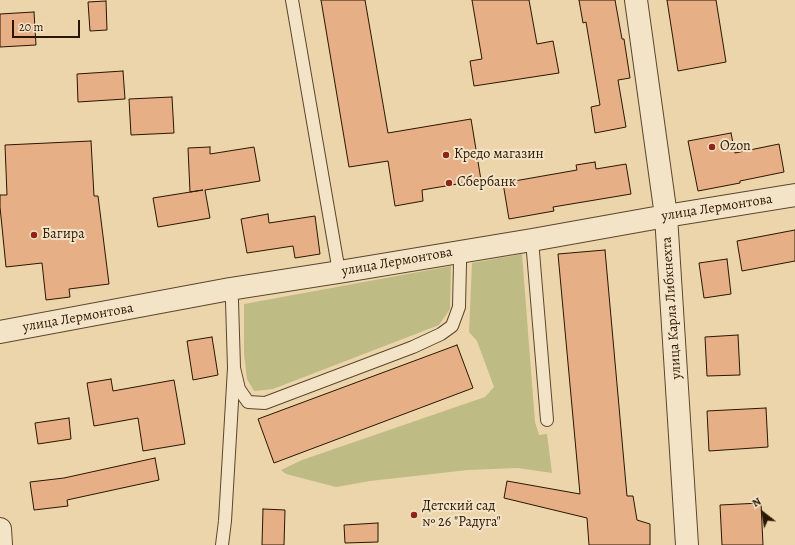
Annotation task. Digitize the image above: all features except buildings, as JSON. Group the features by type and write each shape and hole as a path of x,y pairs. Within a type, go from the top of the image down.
{"street":[{"name":"улица Карла Либкнехта","path":"636,0 666,216 687,545"},
{"name":"улица Лермонтова","path":"0,332 230,290 795,195"},
{"path":"0,529 1,545"}],"lane":[{"path":"292,0 339,272"},
{"path":"532,240 547,420"},
{"path":"234,368 239,389 248,402 265,403 413,347 441,334 452,326 459,307 460,263 458,252"},
{"path":"222,545 225,521 234,368 232,301 230,290"}],"shaded area":[{"path":"522,254 535,422 539,435 547,434 552,473 518,468 468,470 370,481 336,487 286,474 281,470 302,460 485,397 494,387 477,341 469,332 472,263"},
{"path":"451,266 450,309 439,325 273,389 254,391 247,379 244,354 244,304"}],"place":[{"name":"Ozon","path":"712,147"},
{"name":"Кредо магазин","path":"446,155"},
{"name":"Сбербанк","path":"449,183"},
{"name":"Багира","path":"34,235"},
{"name":"Детский сад № 26 \"Радуга\"","path":"414,515"}]}
